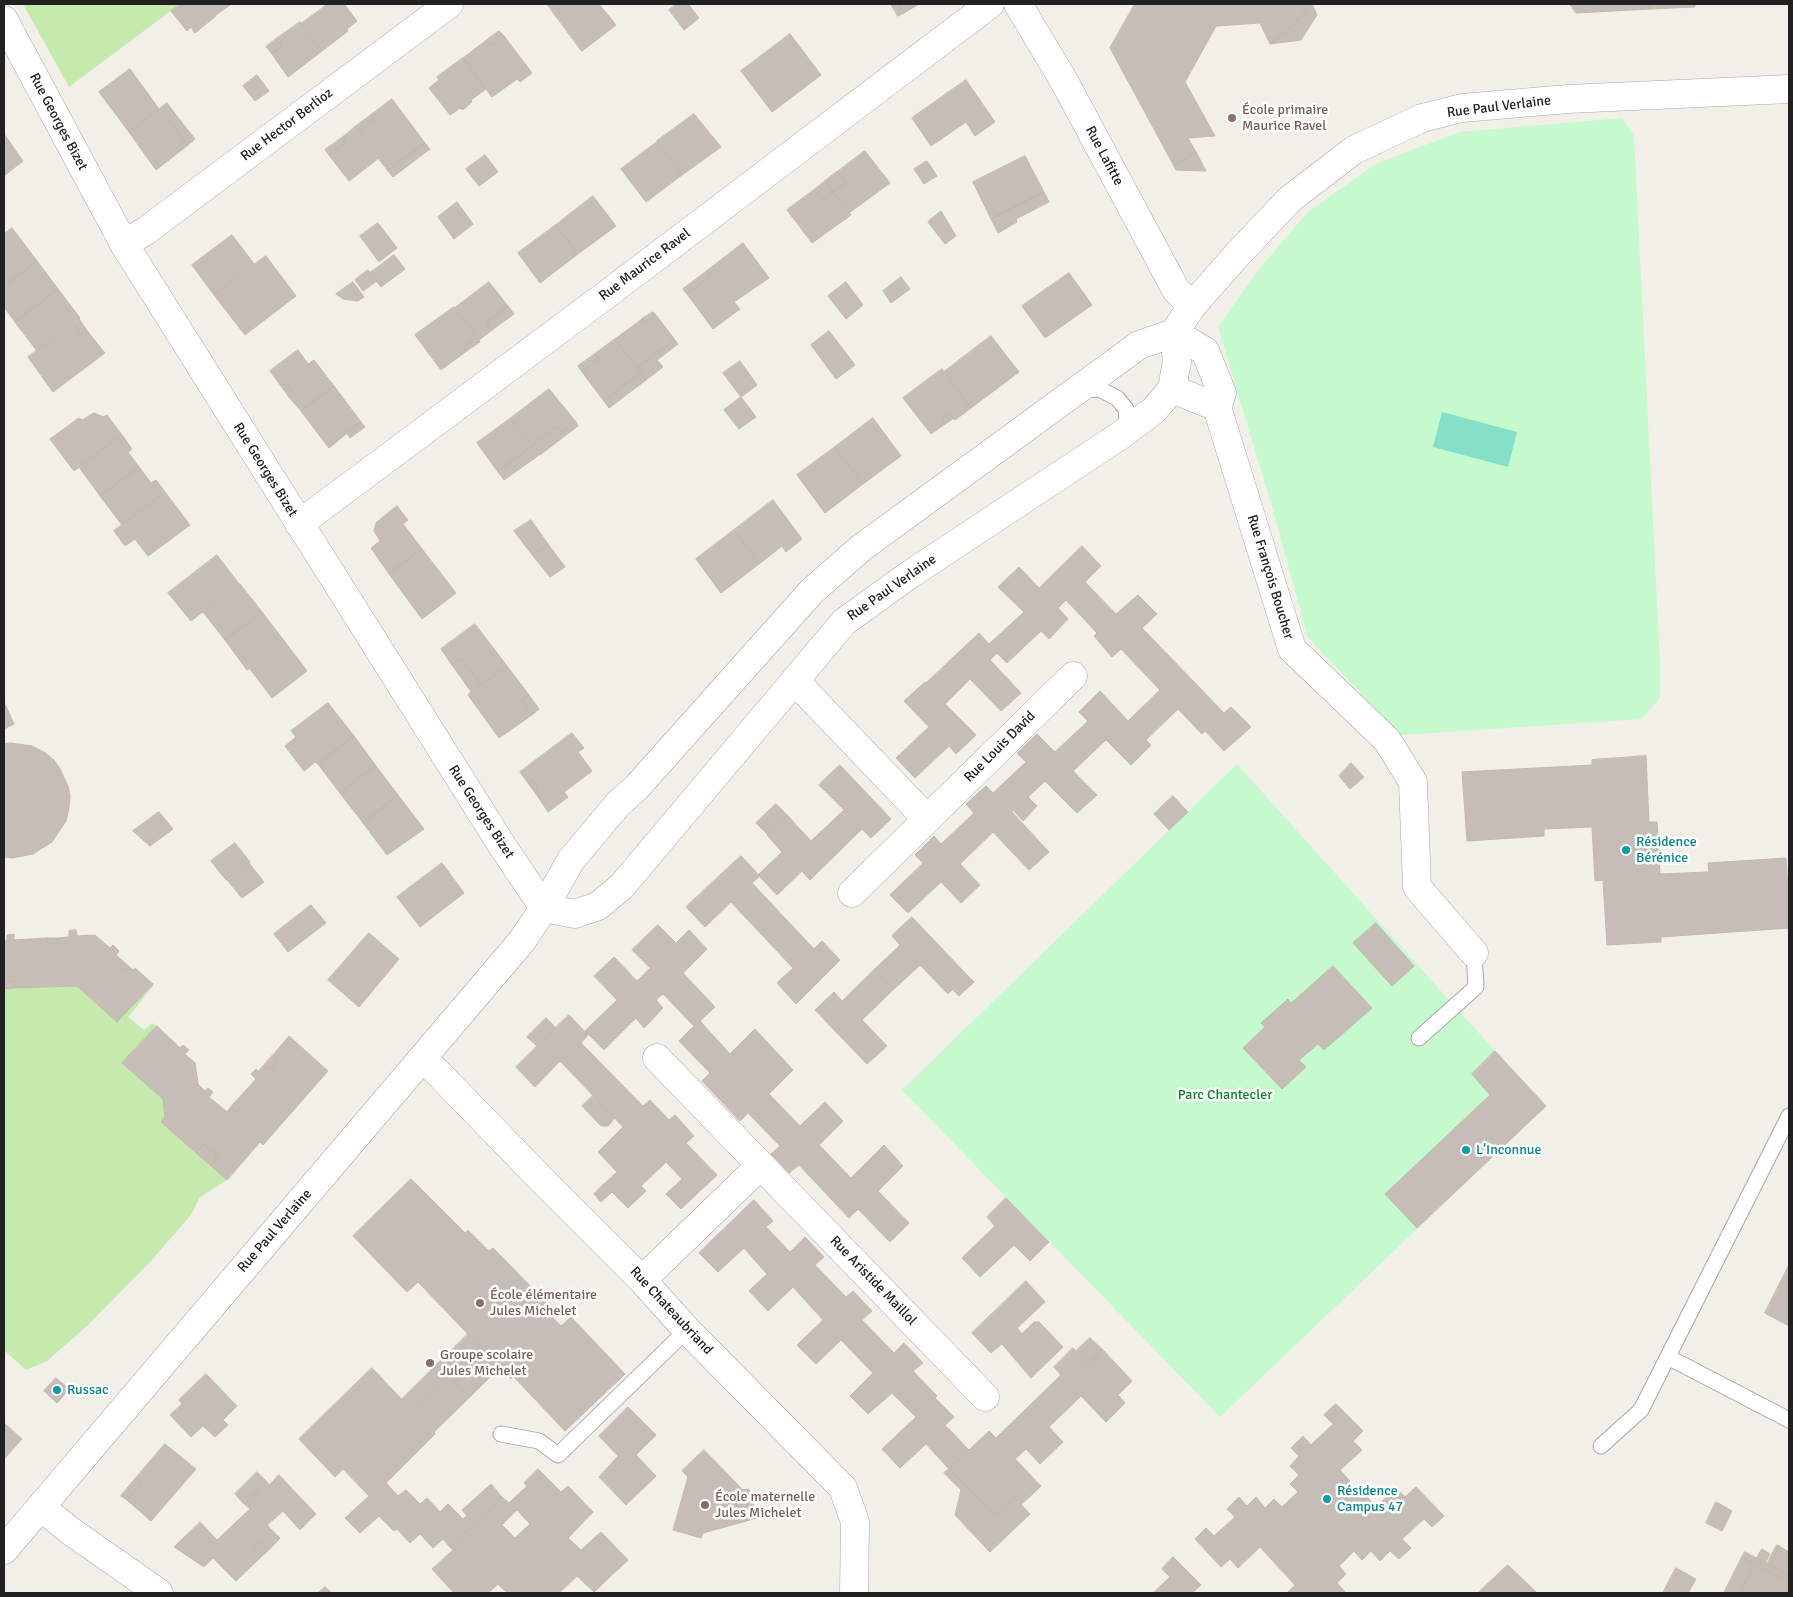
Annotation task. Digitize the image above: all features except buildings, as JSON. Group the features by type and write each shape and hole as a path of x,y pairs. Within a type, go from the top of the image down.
{"street":[{"name":"Rue Hector Berlioz","path":"124,244 147,230 449,4"},
{"name":"Rue Maurice Ravel","path":"299,524 610,292 990,4"},
{"name":"Rue Lafitte","path":"1018,4 1064,81 1176,290 1192,306"},
{"name":"Rue Georges Bizet","path":"4,20 124,244 503,847 544,908"},
{"name":"Rue Paul Verlaine","path":"4,1550 521,942 544,908 571,860 618,804 636,788 812,591 861,548 1139,345 1174,333 1192,306 1290,199 1354,150 1422,118 1462,108 1568,98 1789,88"},
{"path":"1174,333 1177,361 1172,390 1217,407"},
{"name":"Rue François Boucher","path":"1174,333 1205,351 1222,393 1217,407 1292,649 1387,740 1413,782 1417,887 1474,953"},
{"name":"Rue Paul Verlaine","path":"544,908 575,914 598,906 622,886 844,622 909,575 1121,435 1154,410 1172,390"},
{"name":"Rue Louis David","path":"852,893 1073,676"},
{"path":"795,680 927,819"},
{"name":"Rue Aristide Maillol","path":"657,1058 985,1397"},
{"name":"Rue Chateaubriand","path":"423,1059 642,1280 687,1330 843,1488 855,1522 854,1593"},
{"path":"642,1280 761,1165"},
{"path":"41,1507 63,1526 159,1593"}],"lane":[{"path":"1079,390 1099,389 1117,398 1126,409 1128,422 1121,435"},
{"path":"1419,1038 1476,988 1474,953"},
{"path":"1600,1446 1642,1410 1789,1116"},
{"path":"501,1434 539,1441 558,1455 687,1330"},
{"path":"1668,1358 1789,1420"}],"green space":[{"path":"23,4 180,4 69,87"},
{"path":"1622,118 1634,136 1660,663 1660,698 1642,719 1401,735 1308,638 1273,510 1218,327 1259,269 1308,212 1377,163 1460,132"},
{"path":"1442,412 1517,432 1508,467 1433,447"},
{"name":"Parc Chantecler","path":"1237,764 1546,1106 1220,1417 902,1090"},
{"path":"153,984 128,1017 144,1030 152,1023 157,1026 122,1063 163,1099 165,1117 161,1122 227,1180 200,1197 191,1215 150,1262 87,1326 47,1361 26,1370 4,1350 4,989 77,986 117,1022"}],"place":[{"name":"École primaire Maurice Ravel","path":"1232,118"},
{"name":"Résidence Bérénice","path":"1626,850"},
{"name":"L'Inconnue","path":"1466,1150"},
{"name":"École élémentaire Jules Michelet","path":"480,1303"},
{"name":"Groupe scolaire Jules Michelet","path":"430,1363"},
{"name":"Russac","path":"57,1390"},
{"name":"Résidence Campus 47","path":"1327,1499"},
{"name":"École maternelle Jules Michelet","path":"705,1505"}]}
